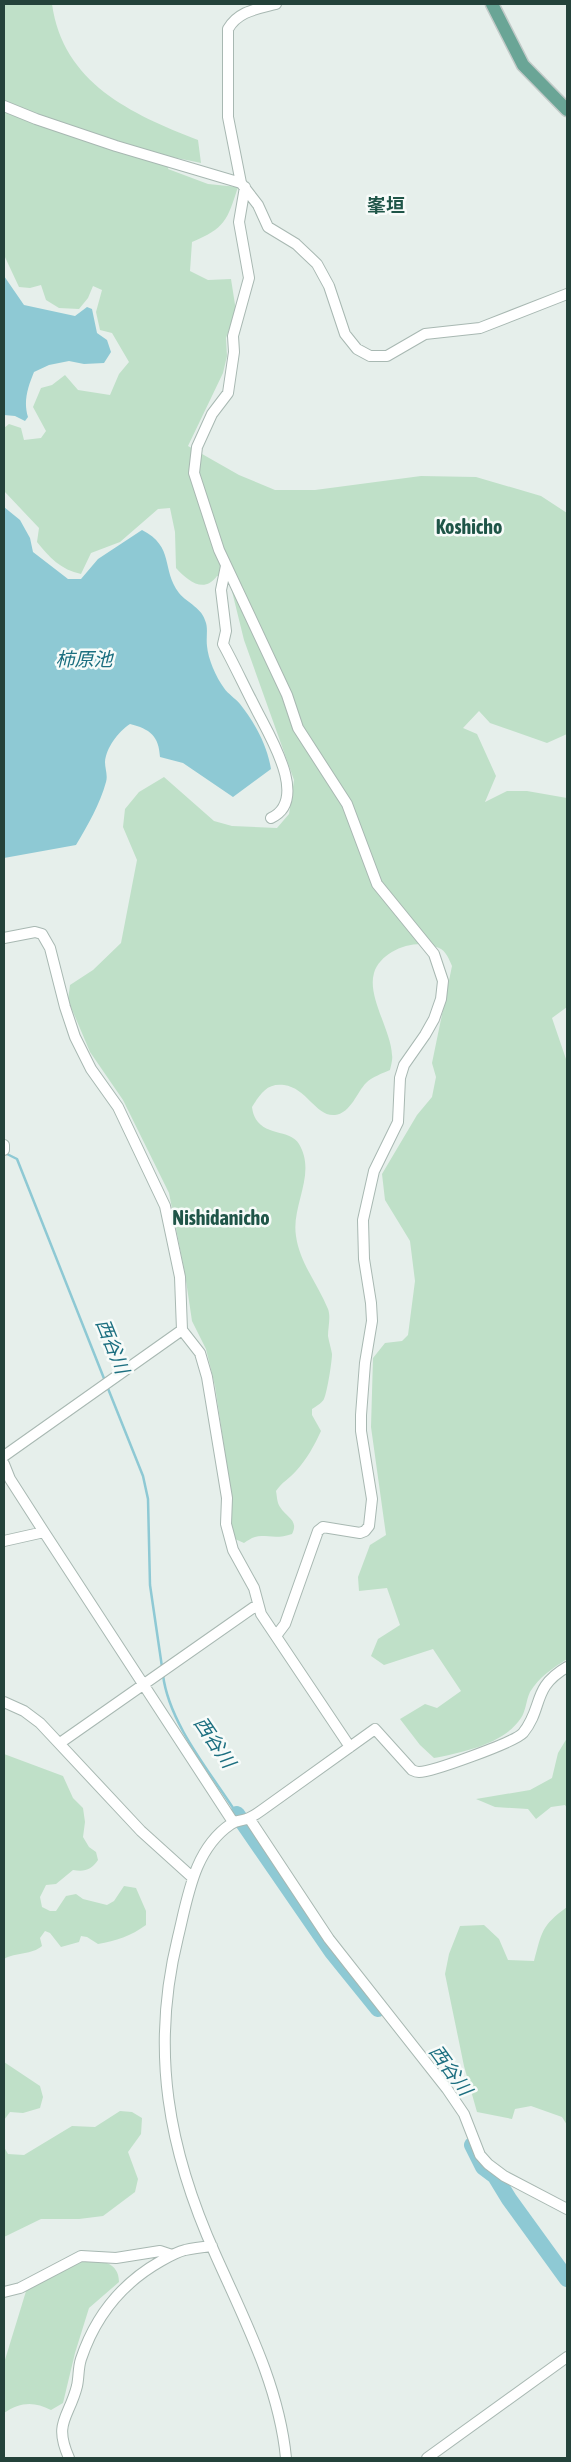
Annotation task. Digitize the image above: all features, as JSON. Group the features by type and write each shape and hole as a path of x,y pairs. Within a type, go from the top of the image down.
{"main road":[{"path":"492,4 523,65 567,110"}],"street":[{"path":"276,4 242,14 233,21 228,30 228,117 243,185 238,222 249,278 233,336 234,352 228,393 212,414 197,447 194,473 205,512 226,566 287,695 298,728 347,804 377,884 434,954 443,981 441,999 434,1019 404,1065 400,1078 398,1122 374,1170 363,1220 364,1259 371,1303 361,1431 372,1499 369,1526 365,1532 360,1533 323,1527 318,1531 285,1624 276,1636"},
{"path":"4,106 116,146 243,185 258,205 268,227 296,244 316,264 329,286 345,334 357,349 370,356 387,356 425,334 443,330 464,331 497,323 567,294"},
{"path":"226,566 221,590 225,624 223,644 280,755 288,792 286,806 278,815 270,818"},
{"path":"4,938 35,932 42,934 50,948 65,1007 75,1037 91,1069 118,1108 165,1206 180,1278 182,1330 200,1353 207,1377 224,1472 227,1498 226,1524 234,1550 254,1588 257,1605 261,1614 350,1747"},
{"path":"4,1456 182,1330"},
{"path":"4,1464 10,1479 233,1822"},
{"path":"4,1541 44,1532"},
{"path":"60,1742 142,1683 257,1605"},
{"path":"286,2458 284,2437 277,2408 253,2337 212,2246 179,2154 168,2110 165,2087 163,2033 167,1989 193,1878 207,1846 233,1822 249,1818 375,1729 412,1770 418,1772 495,1749 522,1734 534,1712 542,1691 550,1679 567,1667"},
{"path":"4,1702 24,1711 40,1722 141,1832 193,1878"},
{"path":"249,1818 334,1946 447,2089 464,2114 480,2155 504,2176 567,2208"},
{"path":"69,2458 62,2443 61,2430 77,2387 80,2362 90,2335 107,2308 124,2287 143,2271 184,2250 212,2246"},
{"path":"4,2292 20,2288 81,2256 116,2258 160,2251 172,2255"},
{"path":"427,2458 567,2357"}],"green space":[{"path":"4,4 52,4 59,31 70,55 85,75 104,92 125,106 148,119 198,140 201,163 172,157 168,169 208,184 238,187 231,208 223,222 212,232 192,242 190,271 208,280 231,279 236,311 226,338 227,356 223,373 188,446 239,475 275,490 315,490 421,476 476,477 541,496 567,513 567,734 547,743 490,723 479,711 463,728 477,734 496,776 485,802 507,791 527,791 567,798 567,1007 552,1018 567,1062 567,1659 547,1673 530,1692 523,1715 514,1727 494,1740 470,1750 434,1758 420,1745 400,1719 425,1704 437,1708 461,1691 433,1649 384,1665 371,1656 378,1639 400,1625 387,1588 359,1591 358,1577 370,1545 386,1535 371,1427 373,1358 385,1343 402,1341 408,1335 415,1281 410,1241 385,1200 382,1174 417,1115 432,1097 436,1077 432,1063 452,966 447,956 441,949 430,945 411,945 392,952 378,965 374,973 374,992 391,1045 390,1070 366,1083 345,1110 335,1115 322,1112 299,1091 284,1085 269,1087 252,1107 255,1117 260,1124 294,1139 299,1144 304,1155 305,1178 295,1224 296,1236 301,1256 329,1312 328,1336 332,1354 327,1391 324,1399 312,1409 312,1415 321,1431 304,1462 276,1491 279,1505 293,1522 294,1529 292,1534 281,1537 259,1536 244,1543 235,1539 232,1531 230,1486 215,1386 206,1349 192,1321 169,1193 123,1100 90,1052 68,1000 70,985 93,970 121,943 137,860 123,827 125,809 139,792 164,777 214,821 232,826 277,828 289,814 294,780 244,640 228,575 217,576 207,584 201,585 191,581 176,568 175,532 170,508 158,509 120,542 91,553 81,574 61,566 46,553 37,542 39,528 4,491 4,428 9,424 21,428 24,440 41,438 46,431 33,407 41,388 52,385 65,375 78,390 110,395 119,374 129,362 112,333 100,330 96,312 102,290 93,286 88,298 79,309 59,308 46,300 41,285 30,288 19,287 4,255"},
{"path":"567,1738 567,1808 565,1805 551,1807 536,1819 528,1809 495,1807 476,1799 530,1790 552,1778 558,1753"},
{"path":"4,1754 63,1776 73,1798 83,1808 85,1822 83,1837 89,1847 96,1852 98,1860 87,1870 73,1870 56,1884 46,1885 40,1897 42,1907 50,1911 56,1911 66,1896 76,1894 83,1899 107,1905 114,1901 124,1886 136,1888 146,1911 146,1925 123,1938 98,1944 87,1937 81,1936 79,1942 61,1947 50,1933 45,1931 40,1938 42,1946 38,1949 4,1959"},
{"path":"567,1907 567,2125 562,2117 531,2106 515,2109 512,2119 477,2112 464,2066 445,1974 449,1954 460,1926 484,1925 499,1939 508,1960 534,1961 547,1925"},
{"path":"4,2062 40,2086 43,2097 40,2108 23,2113 10,2112 4,2120"},
{"path":"120,2111 132,2112 142,2118 141,2134 128,2152 138,2179 135,2192 103,2216 79,2219 41,2219 4,2237 4,2147 8,2154 24,2155 72,2126 95,2127"},
{"path":"85,2260 103,2262 112,2266 116,2270 119,2282 89,2308 75,2353 63,2403 51,2410 33,2404 21,2405 4,2413 4,2363 27,2288"}],"water":[{"path":"4,276 24,305 75,316 87,307 92,309 97,333 107,340 111,352 104,363 84,364 69,361 49,365 34,372 27,394 28,417 25,421 15,416 4,415"},
{"name":"柿原池","path":"4,507 20,520 30,538 33,552 68,579 81,579 98,559 142,530 152,537 163,551 170,575 179,593 198,609 204,618 207,626 208,651 213,668 224,688 240,704 251,719 267,751 271,769 233,797 183,763 160,757 158,744 152,734 143,728 130,724 121,731 110,746 105,762 107,779 93,814 76,845 4,858"}],"waterway":[{"name":"西谷川","path":"5,1153 17,1159 105,1381"},
{"name":"西谷川","path":"107,1386 143,1476 148,1499 150,1585 162,1667"},
{"name":"西谷川","path":"163,1675 173,1712 182,1730 237,1814"},
{"name":"西谷川","path":"237,1814 332,1952 378,2009"},
{"name":"西谷川","path":"472,2145 483,2167 495,2176 509,2199 567,2279"}],"district":[{"name":"峯垣","path":"386,205"},
{"name":"Koshicho","path":"469,526"},
{"name":"Nishidanicho","path":"221,1217"}]}
